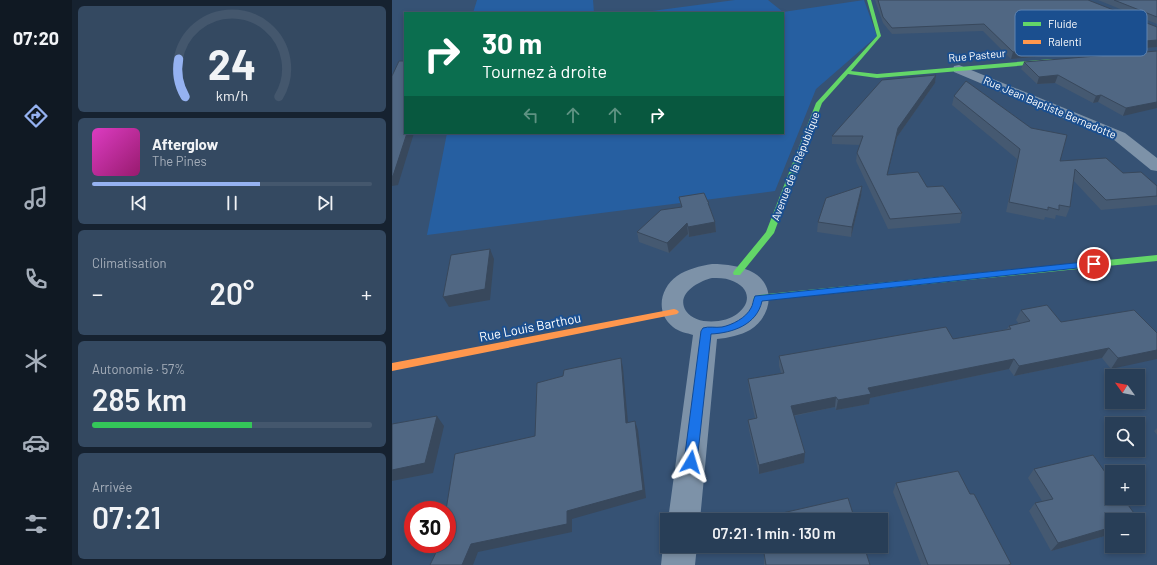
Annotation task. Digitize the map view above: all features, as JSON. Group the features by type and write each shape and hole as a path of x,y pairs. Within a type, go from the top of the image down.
{"street":[{"name":"Avenue de la République","path":"737,273 770,233 819,103 879,36 869,0"},
{"name":"Rue Pasteur","path":"848,72 877,76 1058,60"},
{"name":"Rue Jean Baptiste Bernadotte","path":"959,69 1119,136 1157,166"},
{"path":"758,298 1157,258"},
{"path":"725,270 737,273 752,283 757,290 758,298 756,309 748,318 736,326 722,330 706,331 692,327 681,321 674,312 672,302 674,293 680,285 689,278 700,273 725,270"},
{"name":"Rue Louis Barthou","path":"392,368 674,312"},
{"path":"685,513 706,331"},
{"path":"678,565 679,553"}],"shaded area":[{"path":"477,0 593,0 594,12 473,12"},
{"path":"735,0 768,0 783,12 645,12"},
{"path":"864,0 877,36 816,89 775,191 427,235 447,134 784,134 783,12"}],"building":[{"path":"878,0 1088,0 1114,10 1015,10 1015,52 1013,52 984,24 892,28 883,17"},
{"path":"1114,0 1157,0 1157,17 1147,13 1147,10 1139,10"},
{"path":"1147,23 1157,27 1157,40 1147,41"},
{"path":"1157,51 1157,102 1126,108 1101,95 1096,96 1058,75 1039,77 1024,62 1097,56 1147,56 1147,52"},
{"path":"399,61 404,61 404,134 407,134 392,176 392,76"},
{"path":"936,75 898,128 887,175 918,172 927,187 943,186 962,213 890,219 857,153 863,136 832,136 882,80"},
{"path":"966,81 1031,128 1067,135 1060,161 1106,158 1123,173 1141,172 1157,186 1157,196 1106,200 1075,169 1070,207 1059,205 1059,210 1048,207 1048,210 1009,202 1020,149 954,96"},
{"path":"862,186 852,227 818,222 826,198"},
{"path":"704,193 709,202 708,203 715,222 688,227 687,223 667,243 637,232 661,210 682,207 679,197"},
{"path":"490,249 485,289 443,297 451,255"},
{"path":"1047,305 1061,322 1134,310 1157,333 1157,350 1118,358 1109,348 1019,366 1014,359 868,388 871,394 838,400 836,397 791,406 805,453 759,465 748,420 757,418 748,379 784,373 779,356 946,327 953,339 1011,329 1009,326 1030,321 1021,310"},
{"path":"621,358 626,423 635,421 643,490 567,511 567,524 471,544 462,565 430,565 436,553 456,553 456,501 447,501 455,454 535,436 537,383 563,376 564,370"},
{"path":"437,416 425,463 392,470 392,424"},
{"path":"1093,455 1105,472 1105,505 1128,505 1134,513 1105,513 1105,529 1058,543 1035,503 1053,499 1034,469"},
{"path":"958,471 970,494 974,494 1011,564 928,565 896,483"},
{"path":"848,498 853,513 782,513"},
{"path":"764,553 866,553 870,565 766,565"}],"traffic: fast":[{"path":"737,273 770,233 819,103 879,36 869,0"},
{"path":"848,72 877,76 1052,61"},
{"path":"758,298 1157,258"}],"traffic: slow":[{"path":"392,367 674,312"}],"route":[{"path":"691,462 706,331 722,330 736,326 748,318 756,309 758,298 1094,264"}]}
